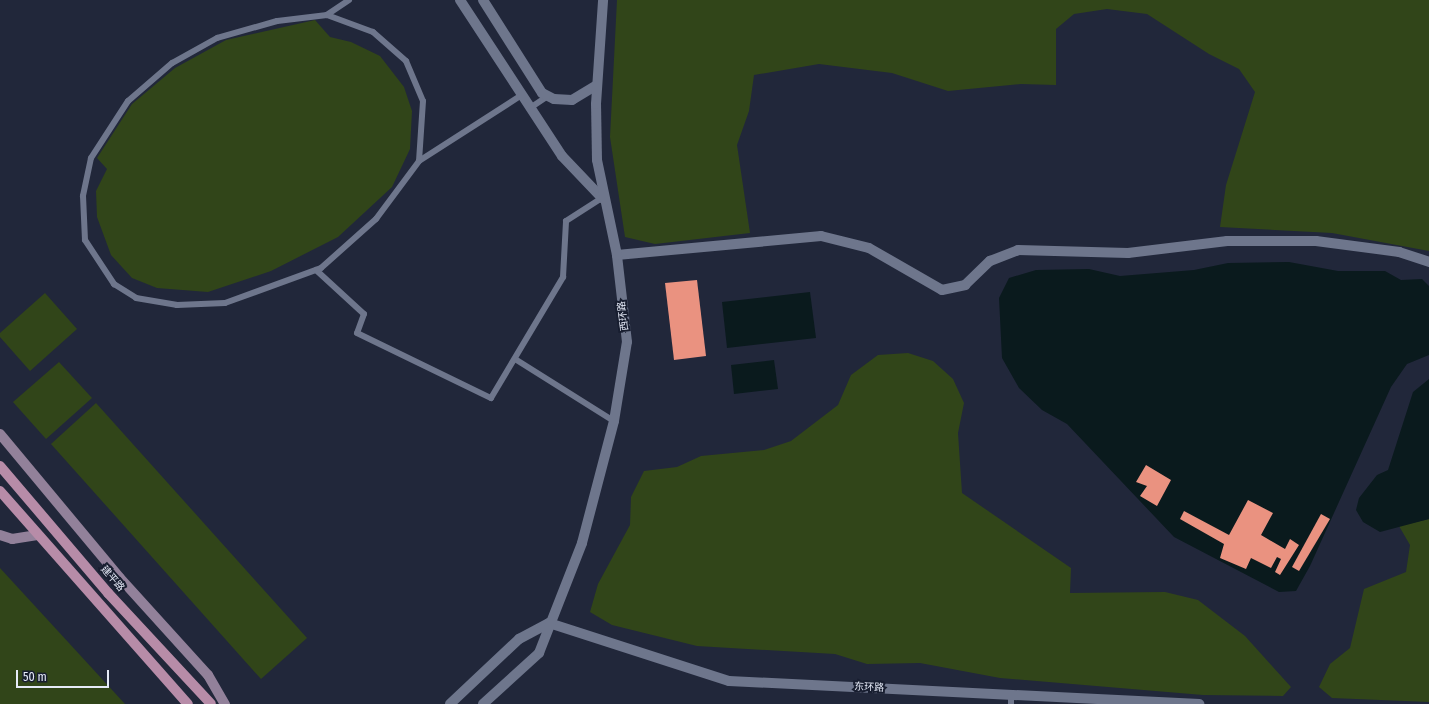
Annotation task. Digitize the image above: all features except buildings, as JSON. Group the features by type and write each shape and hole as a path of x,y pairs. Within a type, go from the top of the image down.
{"main road":[{"name":"建平路","path":"0,466 108,593 211,704"},
{"path":"0,492 36,535 188,704"}],"street":[{"path":"460,0 562,156 602,198"},
{"path":"483,0 542,93 548,96 572,100 597,85"},
{"name":"西环路","path":"483,704 539,653 549,623 582,542 614,421 627,342 617,255 602,198 597,160 597,85 603,0"},
{"path":"617,255 821,236 869,248 942,290 965,285 990,261 1018,250 1128,253 1227,241 1316,241 1399,252 1429,262"},
{"path":"0,434 120,578 208,675 225,704"},
{"path":"0,535 12,540 36,535"},
{"path":"450,704 518,639 549,623"},
{"name":"东环路","path":"549,623 729,681 1011,699 1199,704"}],"lane":[{"path":"327,15 349,0"},
{"path":"419,161 423,101 406,61 373,32 327,15 278,21 217,38 172,63 128,101 91,158 83,196 85,240 114,284 136,298 177,305 225,303 316,270 376,219 419,161 522,95"},
{"path":"530,108 548,96"},
{"path":"316,270 364,314 357,332 491,398 563,277 566,221 602,198"},
{"path":"515,359 614,421"}],"green space":[{"path":"617,0 1429,0 1429,251 1332,233 1220,227 1226,185 1255,92 1239,69 1209,54 1147,14 1107,9 1074,14 1056,29 1056,85 1021,84 948,91 892,73 819,64 754,75 749,111 737,145 750,233 655,244 625,237 610,137"},
{"path":"315,20 330,37 351,42 380,56 404,87 412,111 410,149 392,187 338,237 271,271 208,292 157,288 132,278 111,255 97,217 96,191 107,169 97,158 132,104 175,68 226,40"},
{"path":"45,293 77,329 30,371 0,337 0,333"},
{"path":"908,353 933,361 953,379 964,403 958,433 962,493 1071,568 1070,593 1165,592 1198,600 1245,636 1291,687 1283,696 1203,695 1000,678 920,663 867,664 835,654 697,646 612,625 590,612 598,584 630,525 631,497 644,471 677,467 701,456 764,450 791,441 838,405 851,375 878,355"},
{"path":"59,362 92,398 46,439 13,402"},
{"path":"96,403 307,638 261,679 51,444"},
{"path":"1429,519 1429,702 1332,698 1319,687 1330,664 1350,648 1364,589 1406,572 1410,545 1399,526"},
{"path":"0,568 125,704 0,704"}],"shaded area":[{"path":"1289,262 1338,271 1385,271 1401,280 1422,279 1429,286 1429,355 1407,364 1391,387 1310,566 1296,591 1279,592 1174,537 1067,424 1042,410 1019,388 1002,358 999,298 1009,278 1036,270 1089,269 1120,276 1194,270 1228,263"},
{"path":"810,292 816,338 727,348 722,302"},
{"path":"774,360 778,389 734,394 731,365"},
{"path":"1429,379 1429,519 1380,532 1363,522 1356,510 1359,498 1377,475 1388,470 1413,392"}]}
